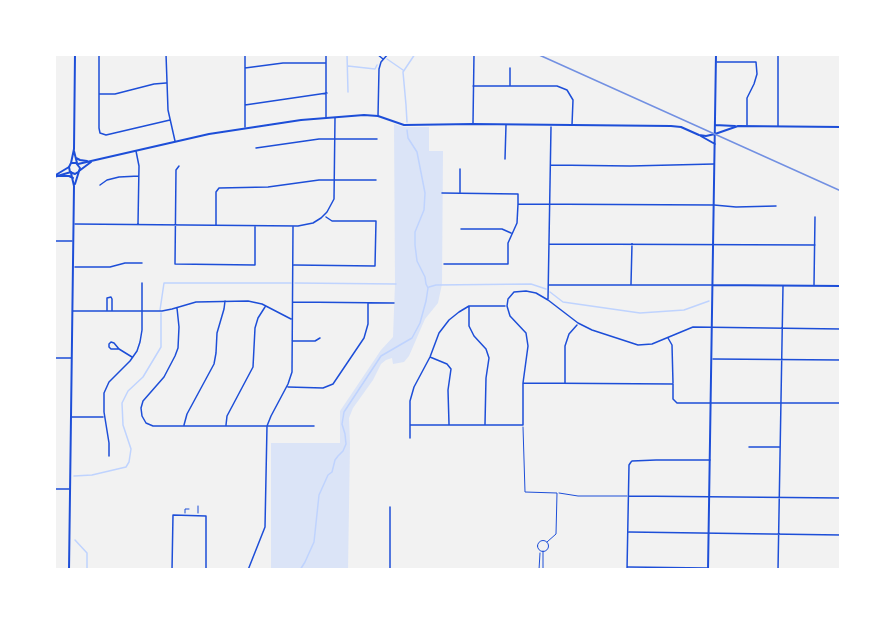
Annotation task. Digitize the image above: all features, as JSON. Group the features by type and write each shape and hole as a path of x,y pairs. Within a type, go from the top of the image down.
{"street":[{"path":"69,570 74,224 74,186 70,165 74,149 75,54"},
{"path":"99,54 99,128 102,134 170,120"},
{"path":"166,54 168,110 175,141"},
{"path":"245,54 246,128"},
{"path":"326,54 326,117"},
{"path":"377,54 384,59"},
{"path":"378,116 379,69 388,54"},
{"path":"473,124 474,54"},
{"path":"708,569 716,54"},
{"path":"778,54 778,127"},
{"path":"716,62 756,62 757,74 747,98 747,126"},
{"path":"245,68 282,63 326,63"},
{"path":"510,68 510,86"},
{"path":"99,94 115,94 167,82"},
{"path":"473,86 557,86 567,90 573,100 572,124"},
{"path":"245,105 327,93"},
{"path":"55,177 70,165 175,141 326,117 369,115 404,125 671,126 699,135 715,144"},
{"path":"74,224 308,225 324,215 334,199 335,117"},
{"path":"505,159 506,124"},
{"path":"548,300 551,124"},
{"path":"715,125 841,127"},
{"path":"699,135 715,134 738,126"},
{"path":"256,148 335,138 377,139"},
{"path":"74,149 80,168 74,186"},
{"path":"136,150 139,161 138,225"},
{"path":"76,157 87,162"},
{"path":"55,177 75,174 93,161"},
{"path":"551,165 714,164"},
{"path":"179,166 176,170 175,264 255,265 255,226"},
{"path":"460,169 460,193"},
{"path":"100,185 113,178 139,176"},
{"path":"55,177 73,178"},
{"path":"216,225 216,192 219,188 261,188 315,180 376,180"},
{"path":"442,193 518,194 518,224 508,243 508,264 444,264"},
{"path":"518,204 776,206"},
{"path":"293,265 375,266 376,221 332,221 324,215"},
{"path":"814,286 815,217"},
{"path":"248,570 265,526 267,426 292,372 293,226"},
{"path":"461,229 502,229 512,233"},
{"path":"54,241 73,241"},
{"path":"549,244 815,245"},
{"path":"631,285 632,244"},
{"path":"73,267 110,267 125,263 142,263"},
{"path":"109,456 103,397 111,379 133,358 141,338 142,284"},
{"path":"548,285 841,286"},
{"path":"778,570 783,285"},
{"path":"411,425 523,425 522,383 528,346 526,333 510,316 507,306 508,298 514,292 536,293 578,323 638,345 652,344 693,327 841,329"},
{"path":"107,311 107,298 110,297 112,298 112,311"},
{"path":"184,426 187,414 214,364 217,333 225,301"},
{"path":"72,311 167,311 196,302 253,302 266,306 292,320"},
{"path":"292,302 394,303"},
{"path":"287,387 323,388 333,384 364,338 368,324 368,303"},
{"path":"226,426 227,416 253,367 255,328 266,306"},
{"path":"410,438 410,401 414,387 430,357 439,333 449,320 469,306 507,306"},
{"path":"469,306 469,326 474,336 486,349 489,358 486,378 485,425"},
{"path":"177,308 179,336 175,356 161,381 143,401 142,416 146,423 151,426 314,426"},
{"path":"565,383 565,346 569,334 578,323"},
{"path":"292,341 315,341 320,338"},
{"path":"668,338 672,345 673,399 677,403 841,403"},
{"path":"119,349 133,358"},
{"path":"430,357 447,364 451,369 448,390 449,425"},
{"path":"54,358 72,358"},
{"path":"712,359 841,360"},
{"path":"522,383 673,384"},
{"path":"71,417 104,417"},
{"path":"749,447 780,447"},
{"path":"711,460 631,462 629,465 627,569 738,569"},
{"path":"54,489 70,489"},
{"path":"629,496 841,498"},
{"path":"390,507 390,570"},
{"path":"172,570 173,515 198,515 206,516 206,570"},
{"path":"629,532 841,535"}],"lane":[{"path":"523,425 525,492 629,496"},
{"path":"539,570 538,542 543,540 547,542 556,534 557,493"},
{"path":"198,506 198,515"},
{"path":"185,515 185,509 189,509"},
{"path":"540,551 548,549 547,542"},
{"path":"543,551 543,570"}],"shaded area":[{"path":"394,124 404,127 429,127 429,151 443,151 442,284 438,303 425,319 409,356 404,362 393,364 392,358 381,364 349,418 348,570 271,570 271,443 340,443 340,411 381,350 393,337"}],"waterway":[{"path":"347,54 348,92"},
{"path":"407,122 403,72 415,54"},
{"path":"387,59 403,70"},
{"path":"348,66 375,69 377,65"},
{"path":"300,570 314,542 319,495 328,475 332,472 335,460 346,444 342,424 344,412 381,356 412,338 420,323 426,301 428,288 417,261 415,245 415,232 424,210 425,193 417,152 408,138 407,130"},
{"path":"160,310 164,283 291,283"},
{"path":"295,283 396,284"},
{"path":"429,287 531,284 546,289"},
{"path":"550,292 563,302 640,313 684,310 709,301"},
{"path":"74,476 92,475 126,467 129,462 131,449 123,425 122,403 128,391 143,377 161,347 161,313"},
{"path":"75,540 87,553 87,570"}],"railway":[{"path":"537,54 841,191"}]}
